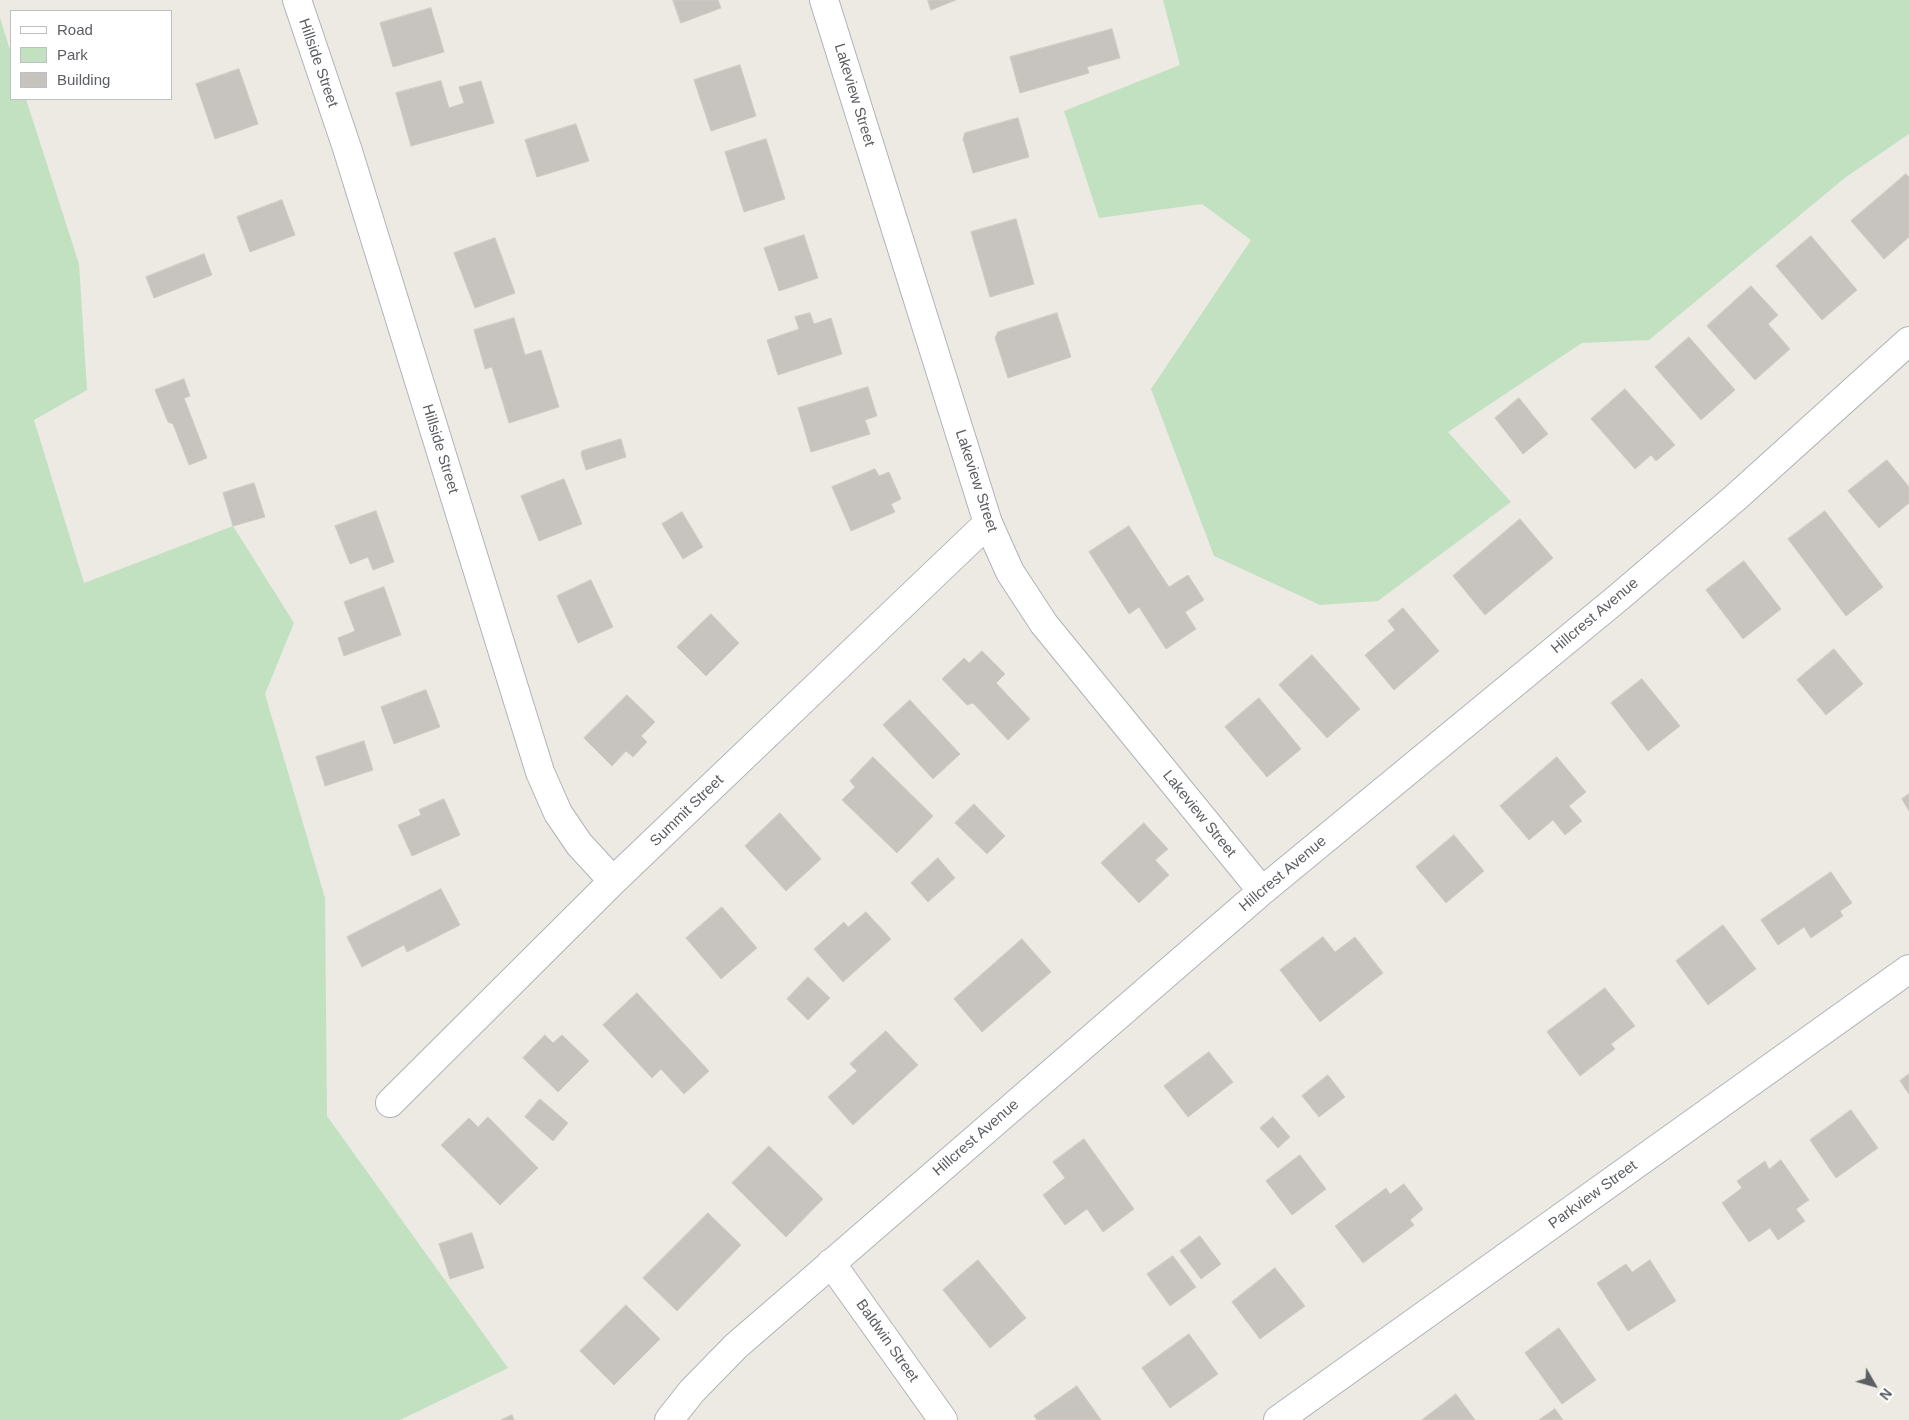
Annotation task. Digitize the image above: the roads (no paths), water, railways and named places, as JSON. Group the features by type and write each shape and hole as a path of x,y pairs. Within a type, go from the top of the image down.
{"street":[{"name":"Hillside Street","path":"297,0 350,157 540,772 558,813 579,844 613,881"},
{"name":"Lakeview Street","path":"824,0 988,523 1010,572 1044,624 1262,891"},
{"name":"Hillcrest Avenue","path":"669,1420 692,1391 736,1346 831,1263 1262,891 1735,498 1909,341"},
{"name":"Summit Street","path":"390,1103 613,881 988,523"},
{"name":"Parkview Street","path":"1278,1420 1909,969"},
{"name":"Baldwin Street","path":"831,1263 943,1420"}]}
